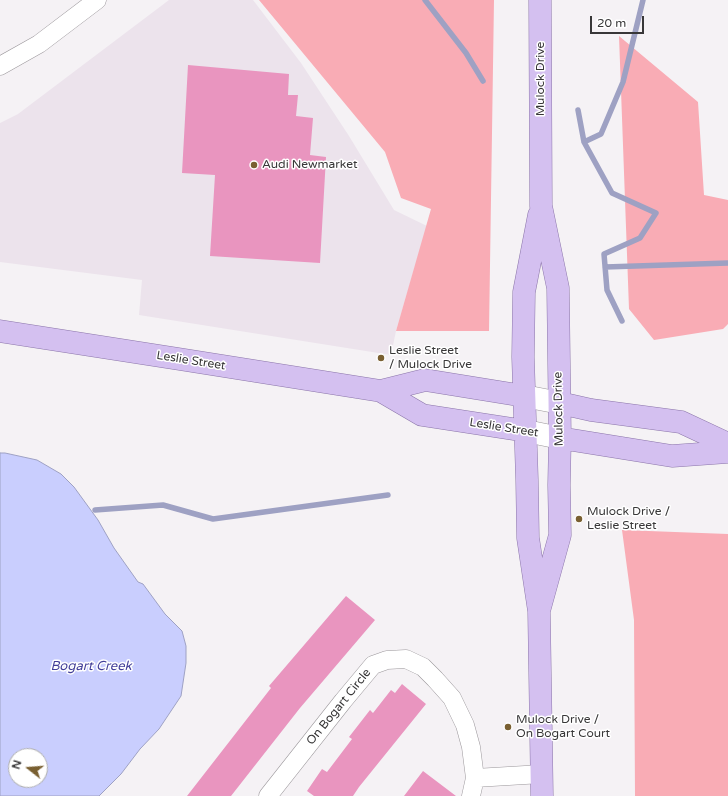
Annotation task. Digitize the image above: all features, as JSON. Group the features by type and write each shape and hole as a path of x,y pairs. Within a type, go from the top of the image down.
{"main road":[{"name":"Mulock Drive","path":"539,611 560,535 558,288 541,206 540,0"},
{"name":"Mulock Drive","path":"541,206 524,292 523,357 528,538 539,611 542,796"},
{"name":"Leslie Street","path":"0,331 381,392 422,415 526,431 560,438 672,456 728,452"},
{"name":"Leslie Street","path":"381,392 425,380 524,396 591,410 680,422 728,444"}],"street":[{"path":"0,66 39,44 97,0"},
{"name":"On Bogart Circle","path":"268,796 373,665 387,660 406,659 423,667 452,698 465,725 471,748 474,778 471,796"},
{"path":"474,778 542,774"}],"shaded area":[{"path":"169,0 253,0 301,63 349,136 394,210 427,226 396,331 391,355 139,315 142,280 0,262 0,123 18,114"},
{"path":"259,0 494,0 489,331 396,331 431,209 401,198 385,152"},
{"path":"619,36 698,102 704,195 728,200 728,324 723,329 654,340 629,309"},
{"path":"622,530 728,534 728,796 635,796 634,620"}],"water":[{"name":"Bogart Creek","path":"0,453 37,460 61,474 74,487 98,520 114,548 138,582 143,584 165,614 182,631 186,646 186,663 181,696 159,729 140,749 121,774 99,796 0,796"}],"building":[{"name":"Audi Newmarket","path":"188,65 289,74 288,95 298,95 296,116 313,118 310,155 326,157 320,263 210,256 215,175 182,173"},
{"path":"346,596 375,620 300,708 231,796 187,796 271,688 269,686"},
{"path":"402,684 426,704 353,796 314,796 307,791 322,769 327,772 352,739 349,737 370,710 373,713 391,690 395,693"},
{"path":"423,771 456,796 404,796"}],"waterway":[{"name":"Bogart Creek","path":"425,0 466,53 483,81"},
{"path":"584,142 601,134 623,82 643,0"},
{"name":"Bogart Creek","path":"578,110 584,142 612,193 656,213 640,238 604,254 607,290 622,321"},
{"path":"605,267 728,263"},
{"name":"Bogart Creek","path":"95,510 163,505 213,519 388,495"}],"place":[{"name":"Audi Newmarket","path":"254,165"},
{"name":"Leslie Street / Mulock Drive","path":"381,358"},
{"name":"Mulock Drive / Leslie Street","path":"579,519"},
{"name":"Mulock Drive / On Bogart Court","path":"508,727"}]}
